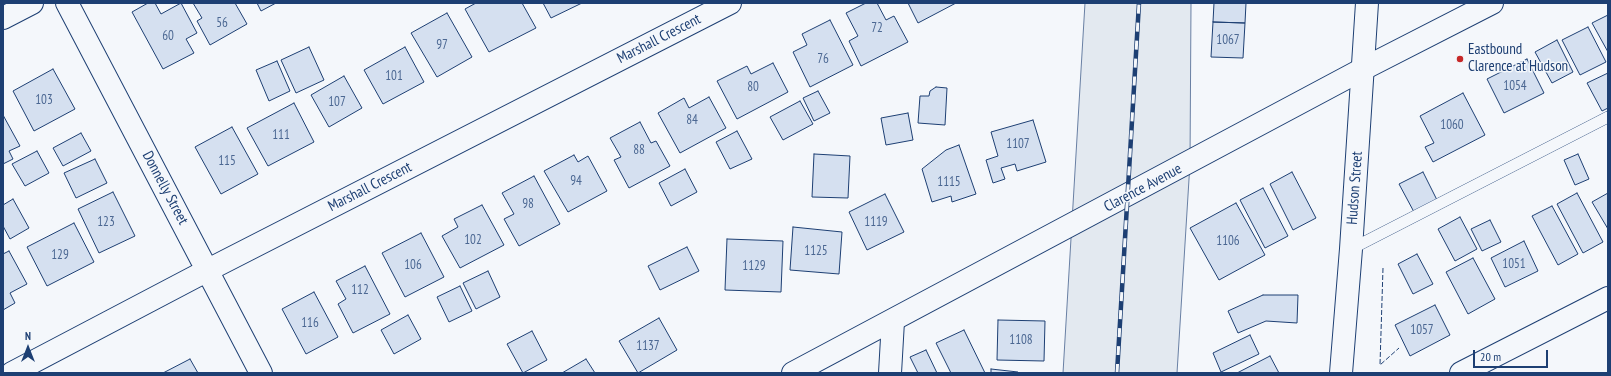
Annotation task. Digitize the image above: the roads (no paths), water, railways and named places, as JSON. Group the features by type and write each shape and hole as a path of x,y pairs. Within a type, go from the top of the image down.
{"street":[{"path":"3,18 32,3"},
{"name":"Donnelly Street","path":"67,3 261,373"},
{"name":"Marshall Crescent","path":"12,373 208,270 730,3"},
{"name":"Hudson Street","path":"1340,373 1351,249 1367,3"},
{"name":"Clarence Avenue","path":"793,373 1363,69 1492,3"},
{"path":"1461,373 1608,298"},
{"path":"890,373 893,321"}],"lane":[{"path":"1351,249 1608,117"}],"railway":[{"path":"1117,373 1139,3"}],"place":[{"name":"Eastbound Clarence at Hudson","path":"1460,59"}]}
